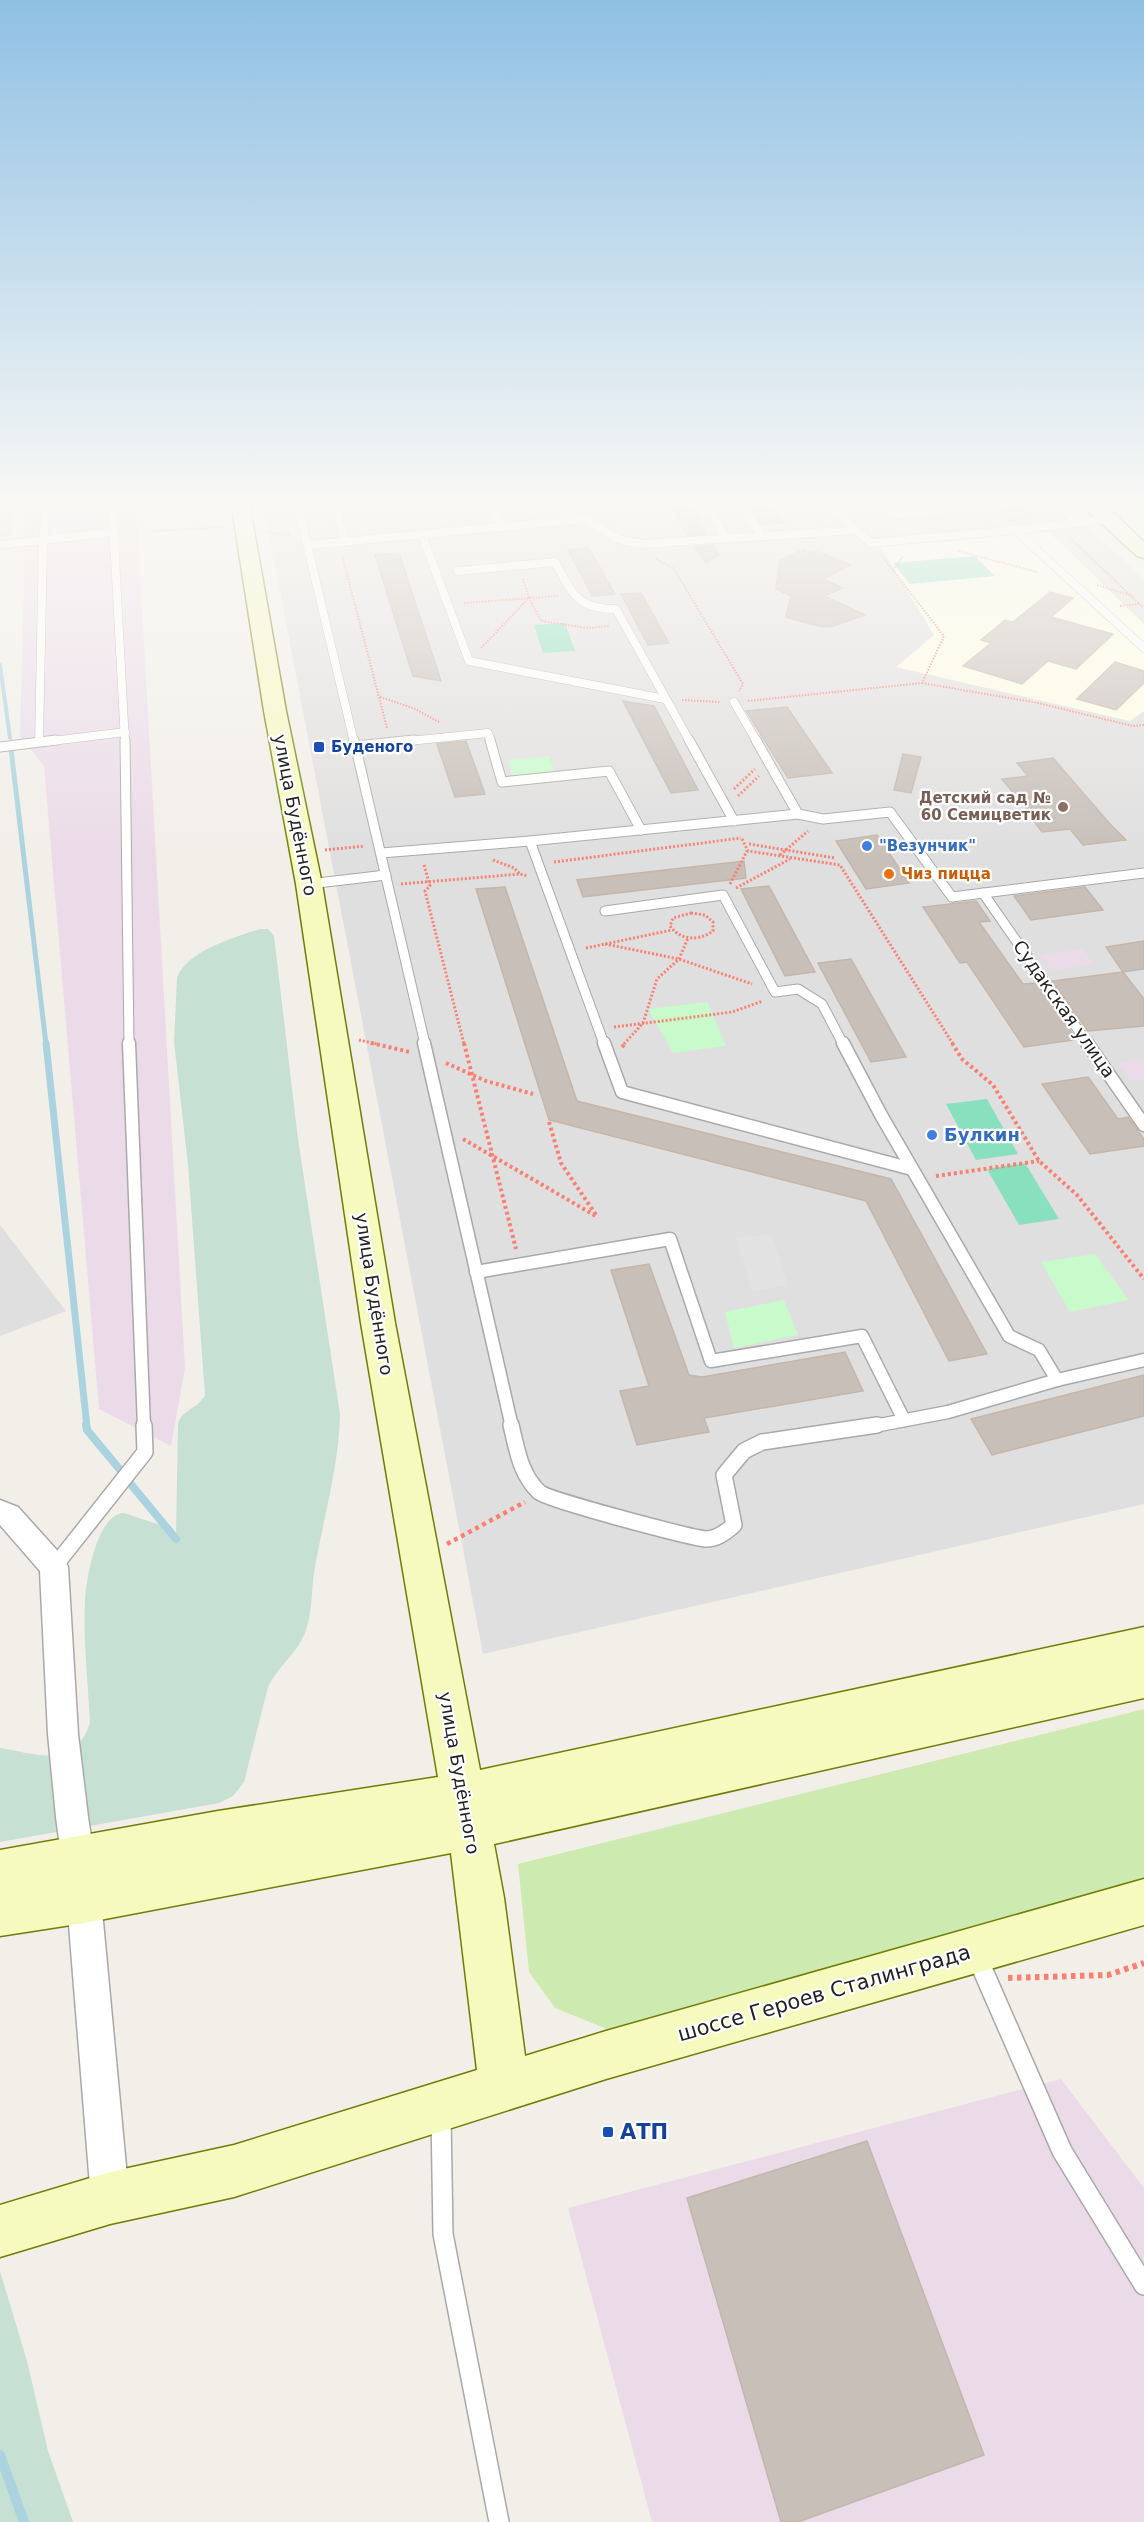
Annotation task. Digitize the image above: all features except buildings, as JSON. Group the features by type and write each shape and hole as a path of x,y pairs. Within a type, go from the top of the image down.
{"main road":[{"name":"улица Будённого","path":"260,620 309,884 378,1323 481,1898 504,2087"},
{"path":"466,1811 1144,1646"},
{"path":"0,1913 80,1880 466,1811 1144,1679"},
{"path":"0,1872 80,1880"},
{"name":"шоссе Героев Сталинграда","path":"0,2231 110,2198 234,2171 606,2055 981,1965 1144,1902"}],"street":[{"path":"0,1511 8,1515 54,1567 56,1651 110,2198"}],"lane":[{"path":"39,742 41,620"},
{"path":"54,1567 145,1452 127,981 125,732 118,620"},
{"path":"326,620 521,1468 540,1493 618,1517 708,1539 724,1534 734,1525 724,1475 744,1451 762,1442 847,1431 948,1412 1057,1380 1144,1360"},
{"path":"454,620 469,661 665,699"},
{"path":"622,620 734,821"},
{"path":"1113,620 1144,648"},
{"path":"734,702 798,814"},
{"path":"0,747 125,732"},
{"path":"356,746 488,734 502,782 609,771 640,830"},
{"path":"381,853 530,841 798,814 823,819 890,812 952,897 1144,873"},
{"path":"530,841 622,1092 915,1174"},
{"path":"309,884 387,880"},
{"name":"Судакская улица","path":"983,893 1144,1125"},
{"path":"604,911 723,895 775,992 798,989 822,1004 915,1174 1009,1336 1039,1350 1057,1380"},
{"path":"476,1272 670,1239 711,1361 862,1336 904,1420"},
{"path":"981,1965 1062,2151 1144,2285"},
{"path":"441,2108 443,2234 499,2522"}],"path":[{"path":"361,620 391,743"},
{"path":"469,661 508,620"},
{"path":"540,620 587,628 624,624"},
{"path":"704,620 743,684 734,702"},
{"path":"922,683 944,636 931,620"},
{"path":"665,699 734,702 922,683 1038,703 1133,726 1144,724"},
{"path":"379,697 412,708 464,736"},
{"path":"724,803 768,762"},
{"path":"724,803 768,762"},
{"path":"780,855 823,819"},
{"path":"734,821 748,851"},
{"path":"538,864 742,839"},
{"path":"749,844 835,858"},
{"path":"420,850 430,886 425,891 520,1265"},
{"path":"748,851 840,865 962,1059 993,1085 1039,1161 1077,1196 1144,1278"},
{"path":"723,895 748,851"},
{"path":"723,895 791,859"},
{"path":"387,880 428,882 519,874 544,880"},
{"path":"570,951 672,930 688,938 709,934 714,927 713,922 705,915 684,913 670,922 672,930"},
{"path":"610,1060 644,1023 657,979 679,959 688,938"},
{"path":"605,944 679,959 775,992"},
{"path":"599,1028 732,1012 798,989"},
{"path":"444,1128 597,1216 561,1163 549,1122"},
{"path":"915,1174 1039,1161"},
{"path":"418,1547 448,1544 540,1493"},
{"path":"981,1965 1108,1975 1144,1963"}],"shaded area":[{"path":"23,620 143,620 185,1368 171,1446 99,1409 44,766 20,736"},
{"path":"285,620 1144,620 1144,1504 483,1654"},
{"path":"925,620 1140,620 1144,624 1144,711 1130,721 896,667 934,635"},
{"path":"260,929 268,929 274,936 298,1139 340,1414 334,1472 315,1567 306,1630 298,1646 268,1687 244,1782 233,1796 219,1803 0,1842 0,1748 41,1755 65,1753 75,1747 84,1737 90,1722 85,1646 85,1601 91,1564 100,1535 115,1516 124,1513 163,1526 170,1525 176,1536 178,1423 180,1418 199,1403 205,1395 188,1165 174,1042 177,978 182,968 201,953 213,946"},
{"path":"1082,949 1094,964 1050,971 1039,955"},
{"path":"1144,1059 1144,1079 1131,1081 1118,1063"},
{"path":"0,1225 66,1311 0,1336"},
{"path":"771,1234 788,1286 752,1291 736,1238"},
{"name":"АТП","path":"1061,2079 1144,2188 1144,2522 652,2522 568,2208"},
{"path":"0,2271 27,2361 48,2451 73,2522 0,2522"}],"green space":[{"path":"565,623 575,651 543,653 534,625"},
{"path":"549,756 555,774 512,778 508,760"},
{"path":"707,1002 726,1046 673,1053 648,1009"},
{"path":"987,1099 1018,1154 976,1160 946,1104"},
{"path":"1025,1163 1059,1219 1019,1225 987,1169"},
{"path":"1095,1254 1129,1300 1070,1312 1041,1262"},
{"path":"784,1300 798,1335 734,1348 725,1312"},
{"path":"1144,1709 1144,1880 607,2029 555,2008 529,1972 518,1864"}],"waterway":[{"path":"0,665 10,738"},
{"path":"11,749 46,1044"},
{"path":"46,1043 87,1427"},
{"path":"86,1425 87,1430 121,1471"},
{"path":"129,1482 176,1539"},
{"path":"0,2455 24,2522"}],"place":[{"name":"Буденого","path":"319,747"},
{"name":"Детский сад № 60 Семицветик","path":"1063,807"},
{"name":"\"Везунчик\"","path":"867,846"},
{"name":"Чиз пицца","path":"889,874"},
{"name":"Булкин","path":"932,1135"},
{"name":"АТП","path":"608,2132"}]}
